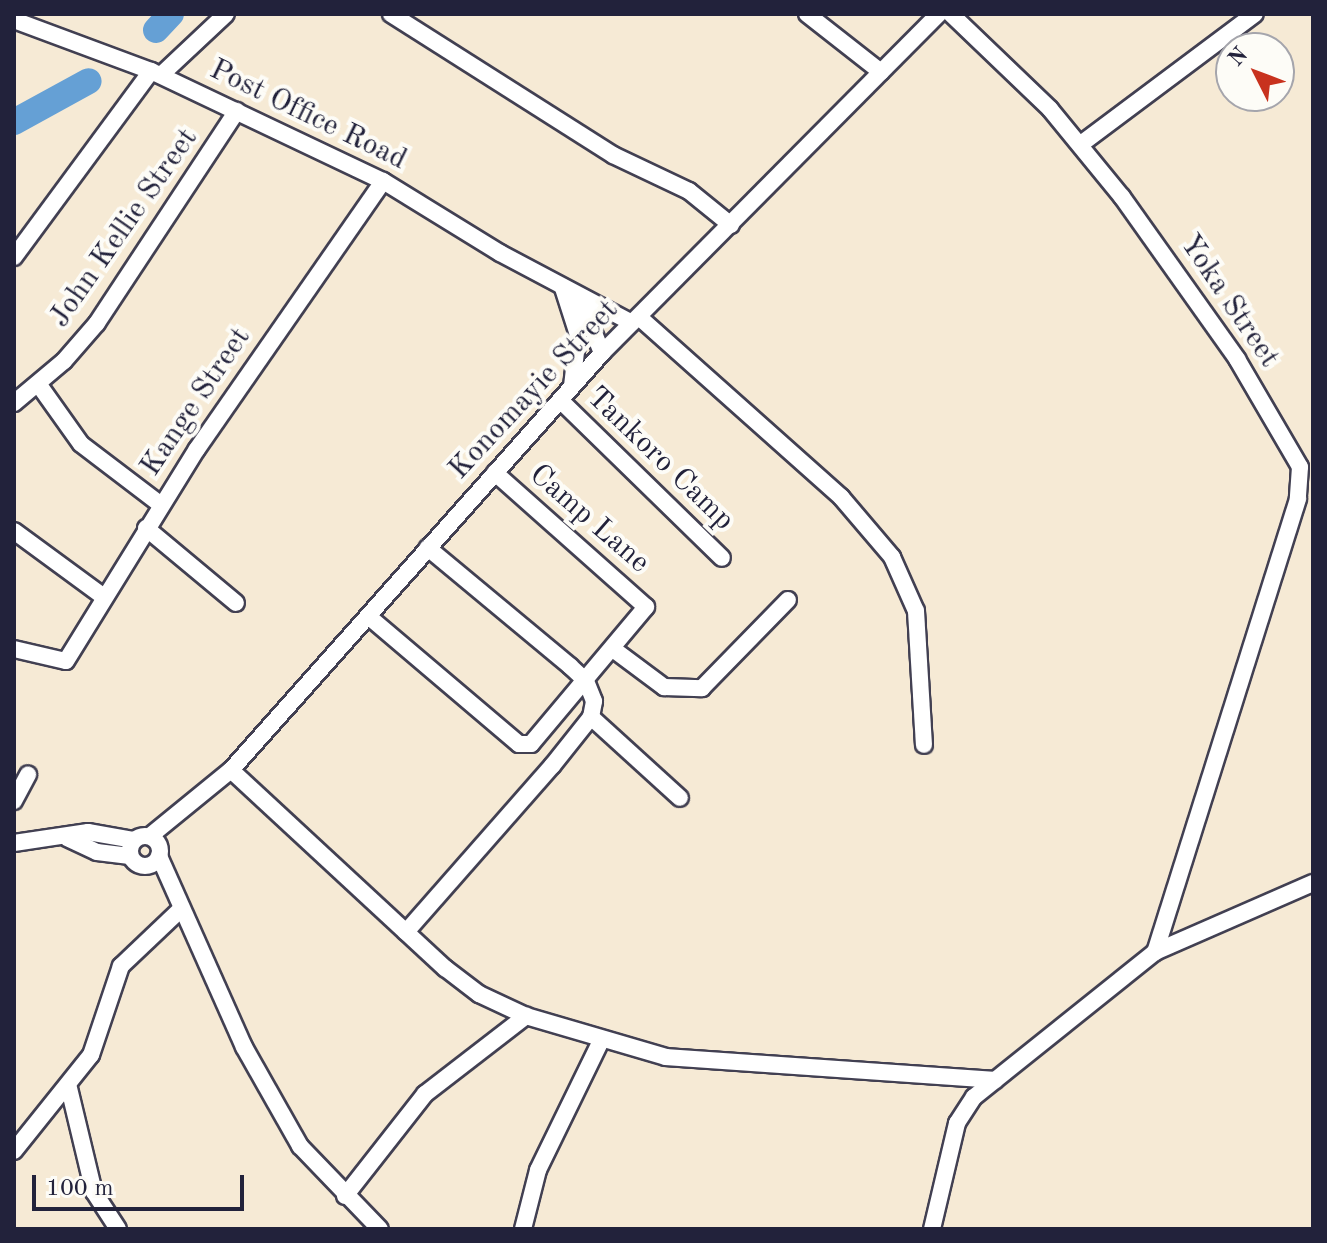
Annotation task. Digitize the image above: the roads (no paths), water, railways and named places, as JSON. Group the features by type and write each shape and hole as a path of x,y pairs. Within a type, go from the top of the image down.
{"street":[{"path":"14,257 156,73 226,14"},
{"path":"391,14 613,155 689,191 731,225"},
{"path":"807,14 881,72"},
{"name":"Konomayie Street","path":"145,850 180,811 231,770 602,353 939,14"},
{"name":"Yoka Street","path":"951,14 1081,144 1173,263 1306,465 1298,499 1155,952"},
{"path":"1081,144 1255,14"},
{"name":"Post Office Road","path":"14,20 156,73 383,181 580,298 636,320 841,497 892,557 916,611 924,745"},
{"name":"John Kellie Street","path":"14,403 39,385 97,323 237,111"},
{"name":"Kange Street","path":"14,649 66,661 161,505 383,181"},
{"path":"563,288 578,335 572,386"},
{"path":"580,298 602,353"},
{"path":"39,385 81,444 161,505"},
{"name":"Tankoro Camp","path":"560,400 722,558"},
{"name":"Camp Lane","path":"495,473 646,607 613,649"},
{"path":"146,528 236,603"},
{"path":"14,531 104,597"},
{"path":"406,932 591,717 594,701 586,681 428,548"},
{"path":"368,616 525,747 613,649 664,687 702,688 788,600"},
{"path":"591,717 680,798"},
{"path":"231,770 406,932 479,994 526,1016 601,1041 666,1057 995,1080"},
{"path":"14,801 28,775"},
{"path":"14,843 105,832 145,850 173,894 244,1047 300,1146 380,1229"},
{"path":"932,1229 962,1108 1155,952 1313,883"},
{"path":"14,1151 69,1088 91,1055 121,966 179,911"},
{"path":"345,1196 425,1094 526,1016"},
{"path":"523,1229 538,1170 601,1041"},
{"path":"69,1088 94,1192 118,1229"}],"waterway":[{"path":"156,30 171,14"},
{"path":"14,122 89,81"}]}
